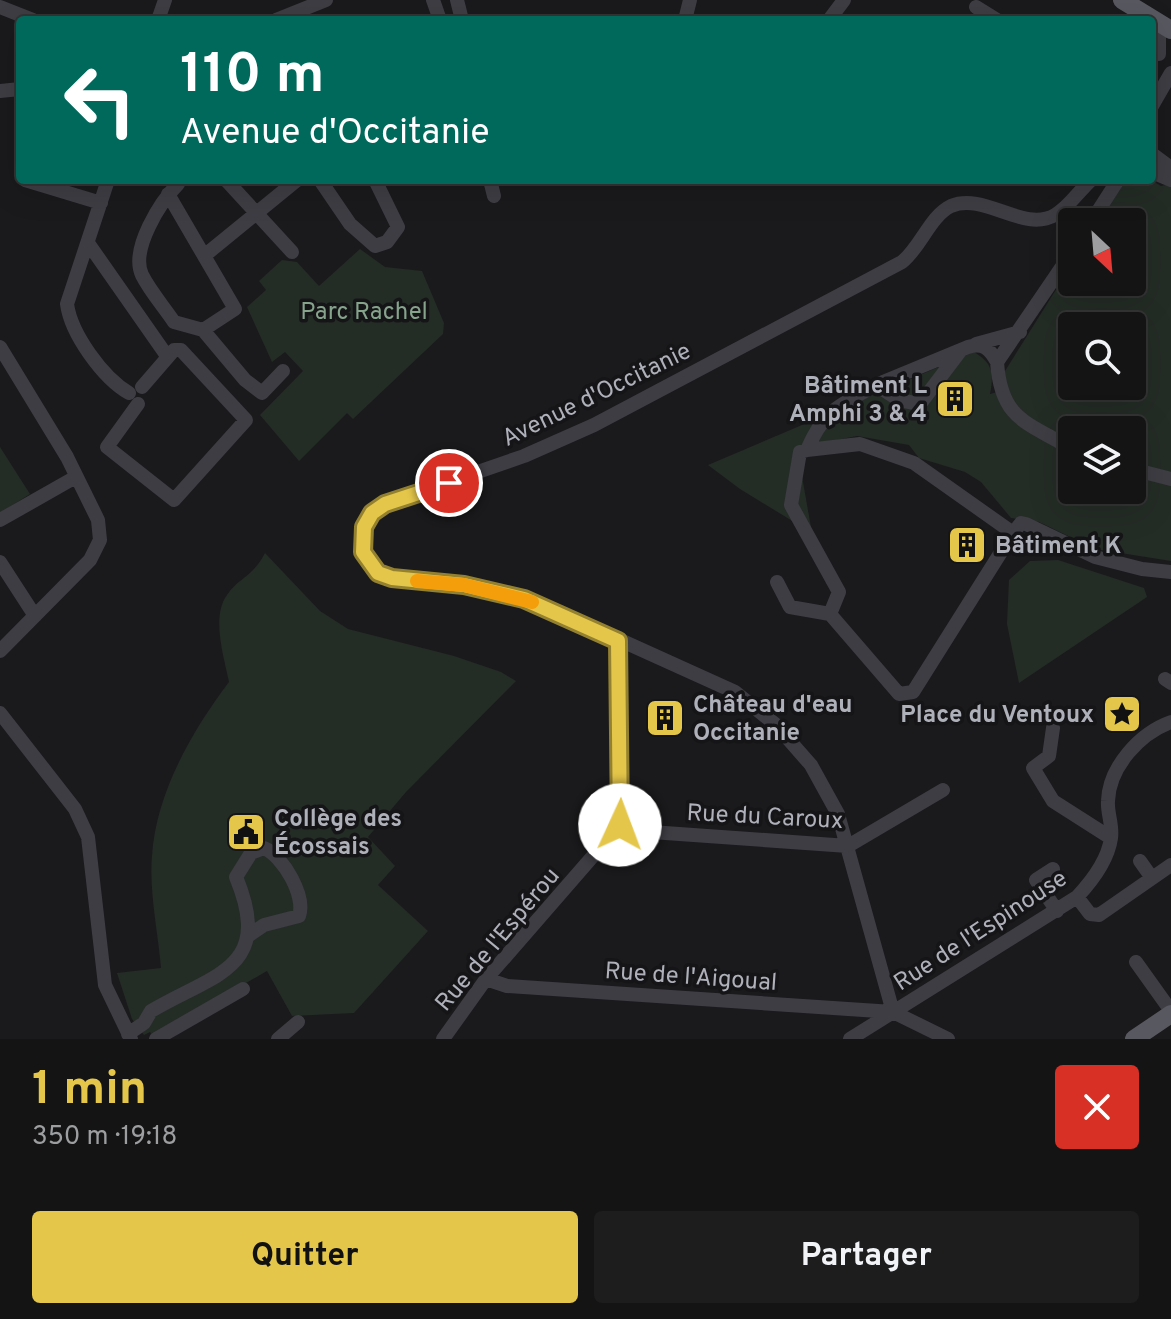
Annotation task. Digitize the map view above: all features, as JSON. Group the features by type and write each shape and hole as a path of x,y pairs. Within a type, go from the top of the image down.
{"main road":[{"path":"1122,0 1149,16"},
{"path":"1134,1039 1169,1017"}],"street":[{"path":"286,16 326,0"},
{"path":"0,7 23,16"},
{"path":"976,7 991,16"},
{"path":"1156,27 1159,34 1156,51"},
{"path":"1156,60 1171,36"},
{"path":"1156,62 1166,63 1169,77 1156,99"},
{"path":"38,184 101,203"},
{"path":"107,184 67,304 69,317 117,386 136,395"},
{"path":"176,184 204,256 235,309 203,330"},
{"path":"176,184 154,212 139,263 141,274 174,322 203,330 245,380 262,393 283,371"},
{"path":"230,184 292,252"},
{"path":"204,256 292,184"},
{"path":"323,184 350,224 375,246 387,242 398,227 377,184"},
{"path":"491,184 494,196"},
{"name":"Avenue d'Occitanie","path":"893,1012 848,846 823,785 800,750 775,724 735,692 524,599 464,585 392,578 378,573 363,552 364,527 372,513 385,504 524,456 594,425 902,262 915,251 937,217 950,207 974,203 1033,219 1046,219 1065,207 1086,184"},
{"path":"1100,208 1115,184"},
{"path":"88,243 167,356"},
{"path":"997,362 1058,274"},
{"path":"807,450 818,423 829,411 876,385 976,344 1020,332"},
{"path":"976,344 989,349 997,362 999,386 1008,408 1058,440"},
{"path":"0,347 67,457 74,478 98,520 100,540 90,560 0,651"},
{"path":"174,350 181,350 246,420 174,500 107,447 136,395 167,356 174,350"},
{"path":"876,385 899,400 920,404 961,350"},
{"path":"830,614 839,592 791,505 800,452 860,444 914,463 1013,533"},
{"path":"1146,471 1171,479"},
{"path":"0,520 74,478"},
{"path":"786,589 790,607 830,614 899,694 913,692 1021,523 1095,557 1142,569 1171,572"},
{"path":"0,562 35,616"},
{"path":"618,641 620,825"},
{"path":"0,713 75,809 88,837 105,985 129,1037 144,1023 151,1011 232,969 248,936 248,918 236,877 251,853 264,848 272,851 293,882 302,908 299,916 264,925 248,936"},
{"name":"Rue de l'Espinouse","path":"850,1039 1077,897 1104,860 1111,838 1108,796 1128,751 1149,733 1171,722"},
{"path":"1053,728 1050,754 1033,768 1053,801 1111,838"},
{"name":"Rue du Caroux","path":"620,825 637,831 848,846 943,790"},
{"name":"Rue de l'Espérou","path":"443,1039 486,979 620,825"},
{"path":"1140,861 1152,878"},
{"path":"1077,897 1090,914 1099,915 1171,865"},
{"path":"1053,869 1036,880 1057,911"},
{"path":"1136,962 1169,1017"},
{"name":"Rue de l'Aigoual","path":"486,979 507,986 893,1012"},
{"path":"156,1039 243,989"},
{"path":"893,1012 948,1039"},
{"path":"278,1039 298,1022"}],"green space":[{"path":"1123,184 1171,184 1171,561 1095,549 1039,522 1011,518 981,482 965,472 919,458 909,445 857,436 797,448 812,533 740,489 708,465 974,352 985,360 991,370 990,394 1005,390 1005,371 1058,286 1058,296 1146,296 1146,208 1108,208"},
{"name":"Parc Rachel","path":"360,249 385,267 422,271 444,323 443,334 353,419 347,413 299,461 260,415 303,371 285,352 272,362 247,307 266,290 259,281 282,260 297,262 319,286"},
{"path":"0,447 30,494 0,513"},
{"path":"265,553 320,611 348,629 454,656 501,672 516,681 406,792 368,837 395,866 378,885 428,931 354,1013 292,1016 267,971 153,1037 150,1032 144,1035 132,1019 117,973 161,968 151,870 155,832 168,786 178,764 229,682 219,626 222,604"},
{"path":"1058,560 1144,588 1147,597 1019,683 1007,624 1009,580 1030,561"}],"slow traffic":[{"path":"417,581 464,585 532,602"}],"place":[{"name":"Bâtiment L Amphi 3 & 4","path":"955,399"},
{"name":"Bâtiment K","path":"967,545"},
{"name":"Place du Ventoux","path":"1122,714"},
{"name":"Château d'eau Occitanie","path":"665,718"},
{"name":"Collège des Écossais","path":"246,832"}],"route":[{"path":"449,483 385,504 372,513 364,527 363,552 378,573 392,578 464,585 524,599 618,641 623,813 620,825"}]}
